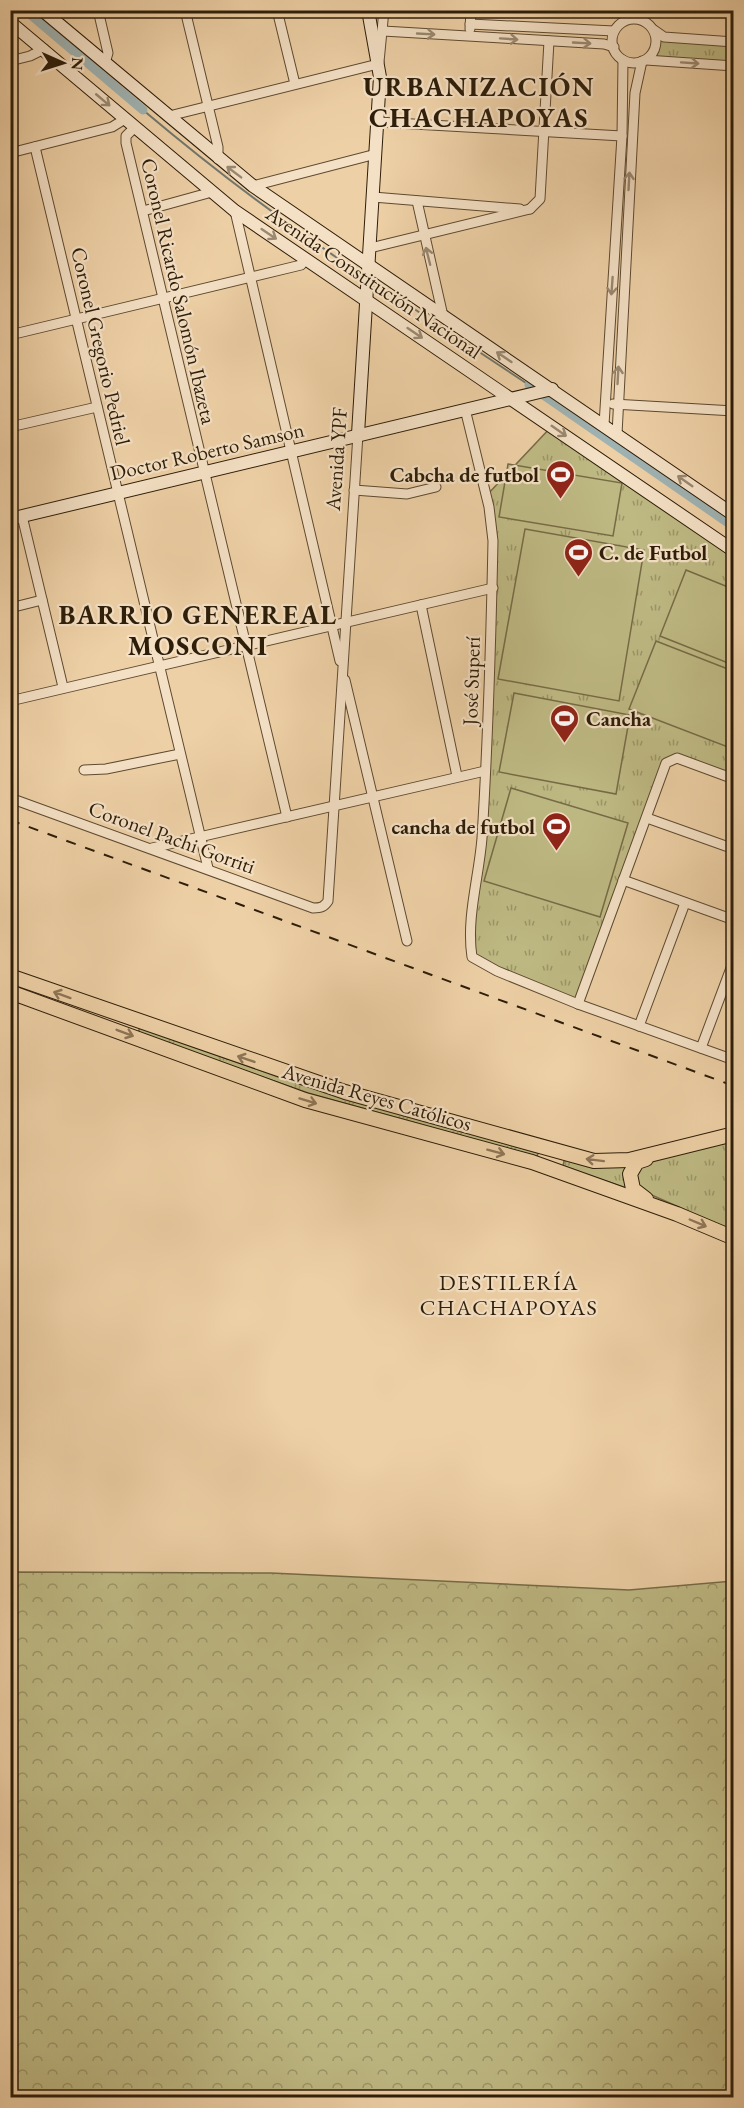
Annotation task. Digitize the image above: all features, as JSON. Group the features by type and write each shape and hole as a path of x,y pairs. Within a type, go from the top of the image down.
{"main road":[{"name":"Avenida Constitución Nacional","path":"42,10 253,186 368,269 443,316 734,514"},
{"path":"368,10 379,62"},
{"name":"Avenida Constitución Nacional","path":"10,22 235,211 734,551"},
{"name":"Avenida YPF","path":"358,434 378,122 379,62"},
{"name":"Doctor Roberto Samson","path":"16,517 552,389"},
{"name":"Avenida Reyes Católicos","path":"10,976 345,1092 594,1161 629,1160 734,1134"},
{"name":"Avenida Reyes Católicos","path":"10,992 305,1100 532,1162 677,1214 734,1238"},
{"path":"677,1214 640,1196 633,1189 630,1174 637,1162 693,1143"}],"street":[{"path":"98,10 108,53 105,63"},
{"path":"185,10 208,105 218,159"},
{"path":"277,10 295,84"},
{"name":"Avenida YPF","path":"379,62 384,10"},
{"path":"469,36 471,10"},
{"path":"617,434 634,93 644,61 656,43 651,27 641,10"},
{"path":"604,425 622,136 623,60 614,47 614,31 628,15 664,37 734,42"},
{"path":"470,24 614,31"},
{"path":"383,31 604,44 614,47"},
{"path":"370,248 530,210 540,199 549,41"},
{"path":"10,61 30,56 44,49"},
{"path":"623,60 734,66"},
{"path":"169,116 379,62"},
{"path":"10,153 112,127 125,119"},
{"path":"378,122 622,136"},
{"name":"Coronel Ricardo Salomón Ibazeta","path":"135,128 125,139 286,817"},
{"name":"Coronel Gregorio Pedriel","path":"35,147 208,868"},
{"path":"253,186 376,154"},
{"path":"142,211 213,192"},
{"path":"373,197 530,210"},
{"path":"417,201 443,316"},
{"path":"235,211 407,941"},
{"path":"10,335 301,265 306,259"},
{"path":"613,263 625,264"},
{"path":"605,403 734,411"},
{"path":"10,427 97,407"},
{"name":"José Superí","path":"465,409 492,526 493,588 482,841 474,889 472,957 496,971 578,1004"},
{"name":"Avenida YPF","path":"321,908 328,901 358,434"},
{"path":"354,490 407,494 436,488"},
{"path":"16,517 42,600 63,687"},
{"path":"10,701 493,588"},
{"path":"10,608 42,600"},
{"path":"421,605 457,776"},
{"path":"84,770 106,769 180,754"},
{"path":"734,779 678,758 666,763 578,1004 734,1060"},
{"path":"151,848 485,771"},
{"name":"Coronel Pachi Gorriti","path":"10,798 314,908 321,908"},
{"path":"647,818 734,849"},
{"path":"623,880 734,920"},
{"path":"639,1026 685,903"},
{"path":"701,1048 734,960"},
{"path":"724,987 734,991"}],"green space":[{"path":"656,32 733,41 733,65 646,60 654,50"},
{"path":"552,426 733,554 733,780 674,758 666,763 578,1004 472,957 493,546 486,496"},
{"name":"Cabcha de futbol","path":"508,464 622,483 613,536 499,517"},
{"path":"525,529 644,550 619,701 498,679"},
{"path":"686,570 733,589 733,665 660,636"},
{"path":"656,641 733,671 733,749 629,709"},
{"name":"Cancha","path":"514,693 630,715 616,794 499,772"},
{"name":"cancha de futbol","path":"511,788 628,823 600,917 484,881"},
{"path":"140,1027 292,1082 538,1153 537,1157 308,1093 138,1033"},
{"path":"719,1141 733,1141 733,1231 638,1189 635,1169 641,1164"},
{"path":"564,1161 599,1167 628,1166 626,1188 563,1166"},
{"path":"11,1572 271,1573 629,1590 733,1581 733,2097 11,2097"}],"waterway":[{"path":"25,10 143,110"},
{"path":"143,110 251,196 364,276"},
{"path":"372,281 529,385"},
{"path":"529,385 734,527"}],"railway":[{"path":"10,820 734,1086"}],"place":[{"name":"Cabcha de futbol","path":"560,500"},
{"name":"C. de Futbol","path":"578,578"},
{"name":"Cancha","path":"565,744"},
{"name":"cancha de futbol","path":"556,852"}],"district":[{"name":"URBANIZACIÓN CHACHAPOYAS","path":"479,102"},
{"name":"BARRIO GENEREAL MOSCONI","path":"198,630"},
{"name":"DESTILERÍA CHACHAPOYAS","path":"509,1294"}]}
